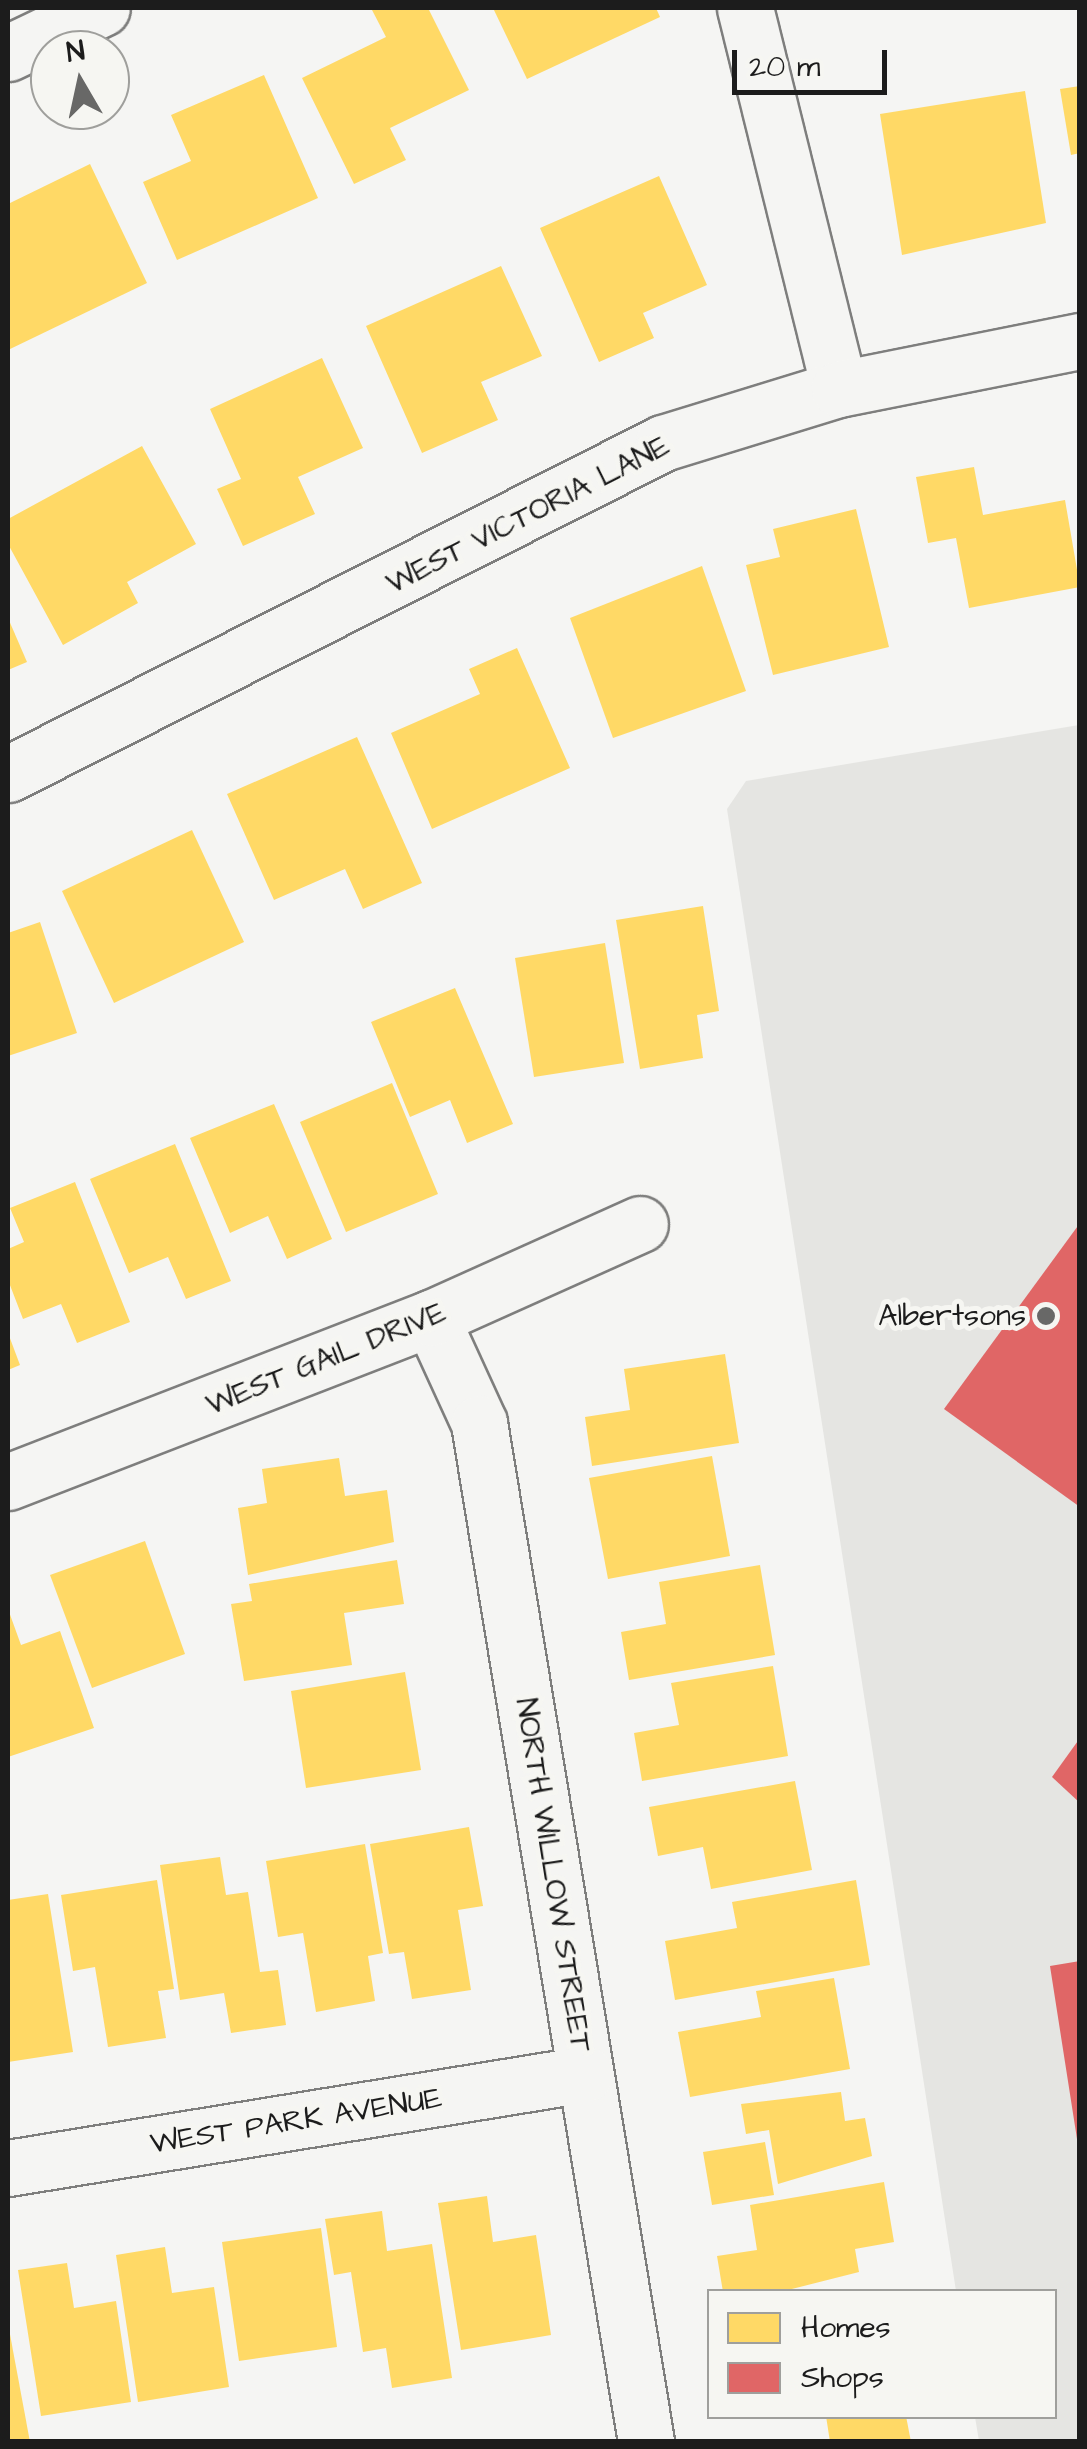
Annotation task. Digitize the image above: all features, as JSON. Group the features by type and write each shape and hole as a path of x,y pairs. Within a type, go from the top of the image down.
{"street":[{"path":"8,54 102,8"},
{"path":"745,8 839,389"},
{"name":"WEST VICTORIA LANE","path":"8,774 663,443 839,389 1080,341"},
{"name":"WEST GAIL DRIVE","path":"8,1482 430,1318 640,1224"},
{"name":"NORTH WILLOW STREET","path":"430,1318 479,1423 646,2442"},
{"name":"WEST PARK AVENUE","path":"8,2168 586,2074"}],"shaded area":[{"path":"1079,725 1079,2441 979,2441 975,2419 1057,2419 1057,2289 956,2289 727,809 746,781"}],"building: Homes":[{"path":"428,8 469,90 390,128 406,160 354,184 302,78 386,37 372,10"},
{"path":"493,8 656,8 660,17 527,79"},
{"path":"264,75 318,198 177,260 143,182 191,161 171,115"},
{"path":"1080,86 1080,153 1071,155 1060,89"},
{"path":"1025,91 1046,223 902,255 880,114"},
{"path":"90,164 147,283 8,350 8,204"},
{"path":"659,176 707,285 643,313 654,338 599,362 540,228"},
{"path":"501,266 542,356 481,382 498,420 422,453 366,326"},
{"path":"322,358 363,448 298,477 315,514 243,546 217,489 241,479 210,409"},
{"path":"142,446 196,544 127,582 138,603 63,645 8,544 8,519"},
{"path":"974,467 983,515 1065,500 1080,587 969,608 956,538 928,543 916,477"},
{"path":"856,509 889,647 773,675 746,565 780,557 773,529"},
{"path":"702,566 746,691 613,738 570,618"},
{"path":"8,618 27,662 8,670"},
{"path":"517,648 570,768 432,829 391,733 480,694 469,669"},
{"path":"357,737 422,883 363,909 345,869 274,900 227,794"},
{"path":"192,830 244,942 114,1003 62,891"},
{"path":"703,906 719,1011 697,1015 703,1058 640,1069 616,920"},
{"path":"40,922 77,1033 8,1056 8,933"},
{"path":"605,943 624,1063 534,1077 515,958"},
{"path":"455,988 513,1124 467,1143 450,1100 410,1117 371,1022"},
{"path":"392,1083 438,1194 346,1232 300,1122"},
{"path":"274,1104 332,1239 287,1259 268,1216 230,1233 190,1138"},
{"path":"175,1144 231,1281 186,1299 168,1257 129,1273 90,1179"},
{"path":"75,1182 130,1322 77,1343 61,1304 23,1319 8,1280 8,1249 24,1242 10,1208"},
{"path":"8,1333 20,1365 8,1370"},
{"path":"725,1354 739,1443 592,1466 585,1417 630,1410 624,1369"},
{"path":"712,1456 730,1556 608,1579 589,1478"},
{"path":"339,1458 345,1496 387,1490 394,1542 248,1575 238,1508 267,1503 262,1469"},
{"path":"145,1541 185,1654 92,1688 50,1575"},
{"path":"397,1560 404,1604 344,1613 352,1665 244,1681 231,1604 252,1601 249,1584"},
{"path":"760,1565 775,1655 629,1680 621,1632 666,1624 659,1582"},
{"path":"8,1609 21,1645 60,1631 94,1728 8,1757"},
{"path":"773,1666 788,1756 642,1781 634,1733 679,1725 671,1683"},
{"path":"405,1672 421,1770 306,1788 291,1691"},
{"path":"795,1781 812,1870 711,1889 703,1847 658,1856 649,1807"},
{"path":"469,1827 483,1906 458,1910 471,1990 412,1999 404,1952 389,1954 370,1844"},
{"path":"365,1844 383,1953 368,1956 375,2001 316,2012 303,1933 278,1937 266,1861"},
{"path":"220,1857 226,1895 248,1892 260,1972 278,1970 286,2025 231,2033 224,1993 180,2000 160,1865"},
{"path":"157,1880 174,1989 158,1991 166,2038 108,2047 95,1967 73,1971 61,1895"},
{"path":"856,1880 870,1965 675,2000 665,1941 737,1928 732,1902"},
{"path":"48,1894 73,2052 8,2062 8,1900"},
{"path":"834,1978 850,2069 690,2097 678,2032 761,2017 756,1991"},
{"path":"841,2092 845,2121 865,2118 872,2156 778,2184 769,2130 746,2134 741,2104"},
{"path":"765,2142 774,2195 712,2205 703,2152"},
{"path":"884,2182 894,2242 855,2249 859,2272 792,2289 722,2289 717,2256 757,2250 750,2205"},
{"path":"487,2196 493,2242 536,2235 551,2335 461,2350 438,2203"},
{"path":"382,2211 387,2251 432,2244 452,2378 392,2388 386,2348 363,2352 351,2272 334,2275 325,2219"},
{"path":"321,2228 337,2347 239,2361 222,2242"},
{"path":"165,2247 172,2293 214,2287 229,2387 138,2402 116,2255"},
{"path":"67,2263 74,2308 116,2301 131,2402 41,2416 18,2270"},
{"path":"9,2329 30,2442 8,2442"},
{"path":"826,2419 907,2419 911,2442 830,2442"}],"building: Shops":[{"name":"Albertsons","path":"1080,1223 1080,1507 944,1409"},
{"path":"1080,1738 1080,1803 1052,1777"},
{"path":"1080,1961 1080,2139 1077,2139 1050,1966"}],"place":[{"name":"Albertsons","path":"1046,1316"}]}
